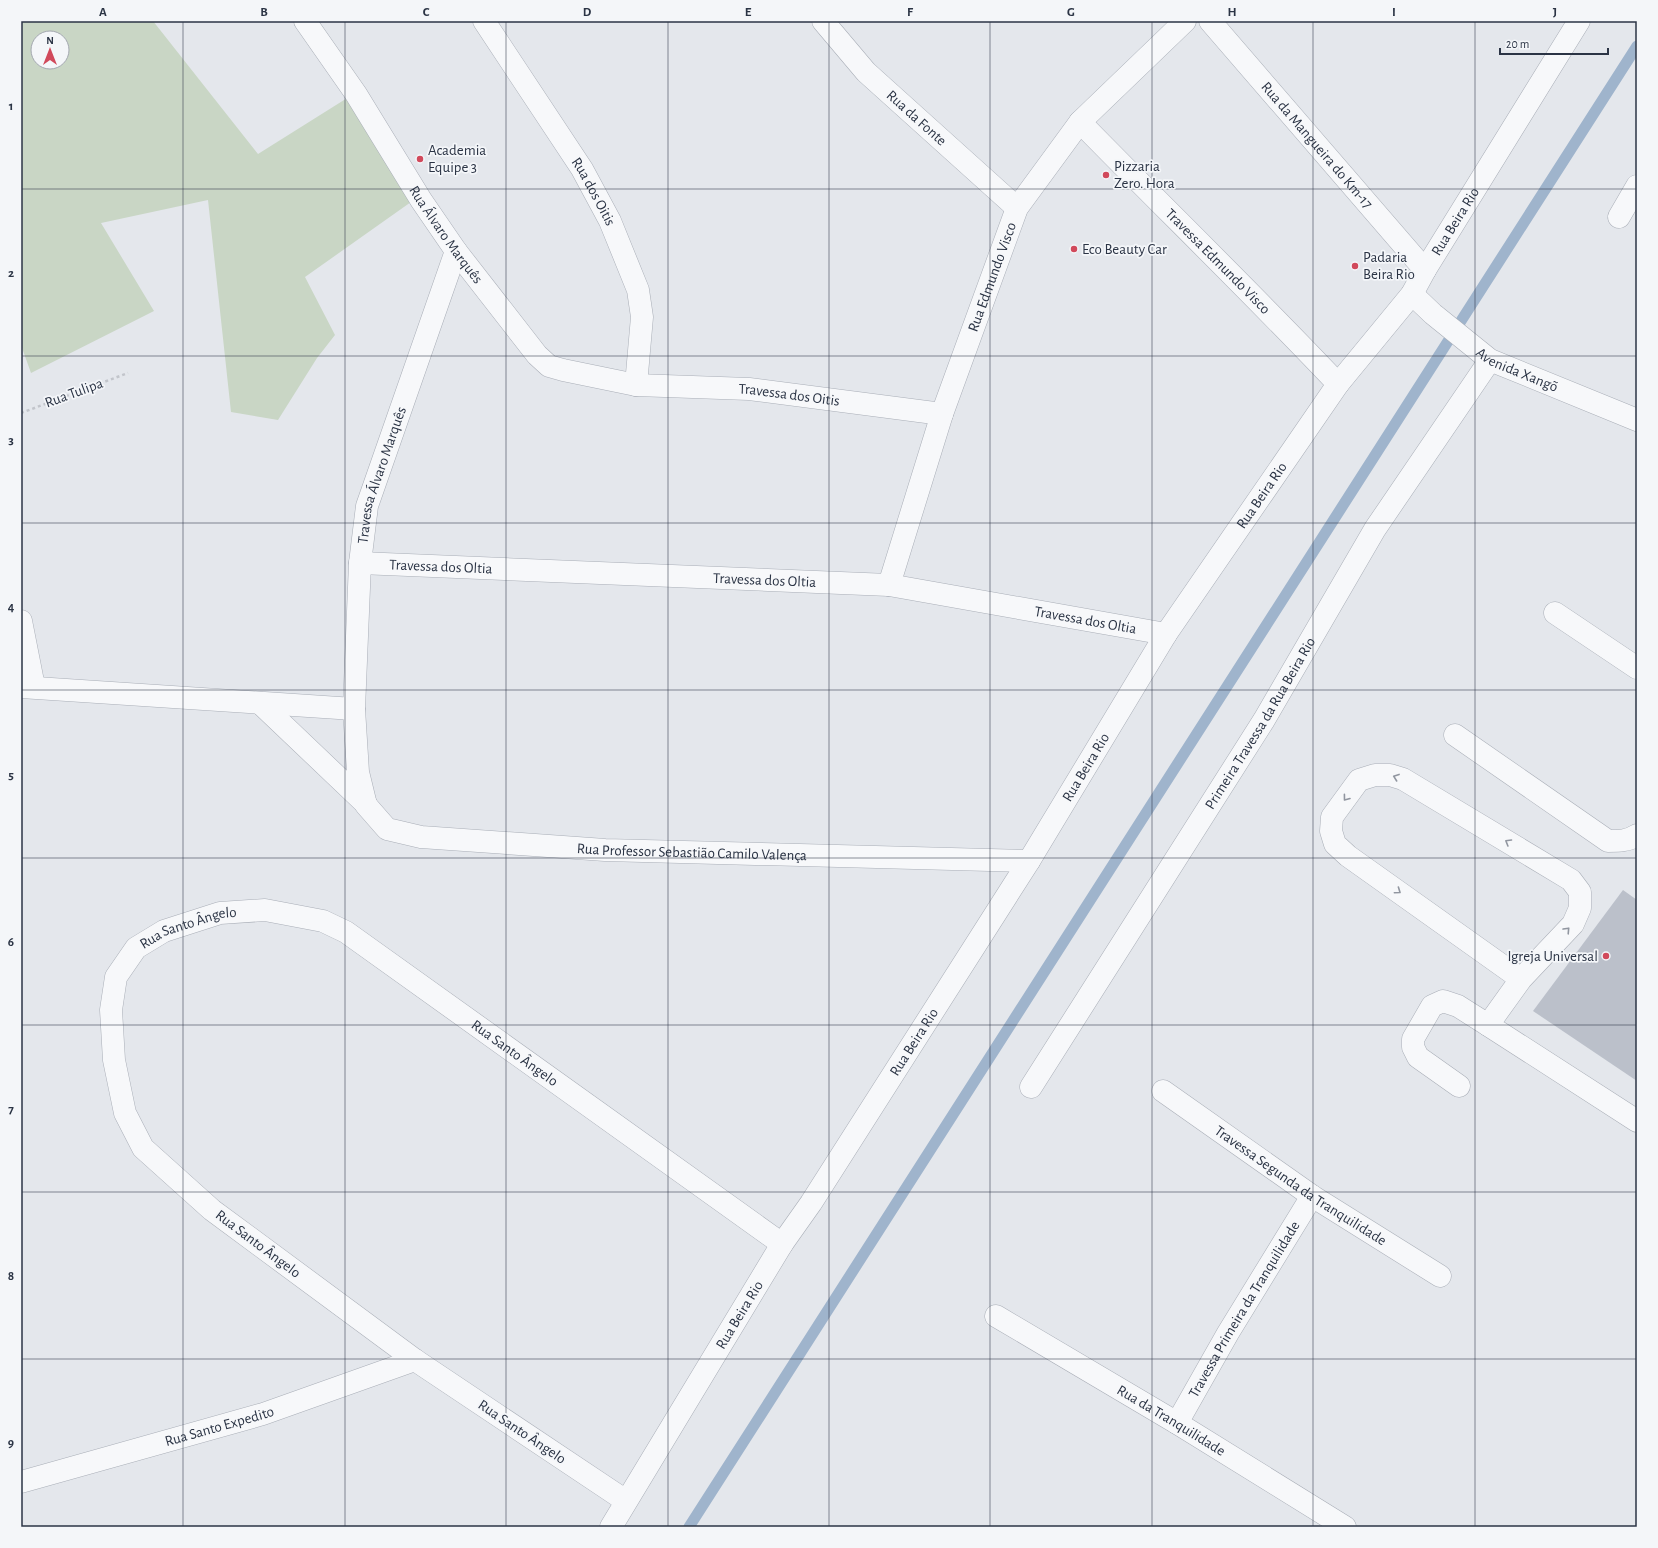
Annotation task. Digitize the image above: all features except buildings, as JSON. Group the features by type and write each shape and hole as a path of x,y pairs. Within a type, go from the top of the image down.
{"street":[{"name":"Rua Álvaro Marquês","path":"305,21 356,94 421,200 456,251 537,355 549,366 636,385"},
{"name":"Rua dos Oitis","path":"484,21 582,169 610,221 638,290 642,317 636,385"},
{"name":"Rua da Fonte","path":"823,21 866,72 1017,208"},
{"name":"Rua Edmundo Visco","path":"889,585 942,414 1017,208 1080,122 1185,21"},
{"name":"Rua da Mangueira do Km-17","path":"1210,21 1425,270"},
{"name":"Rua Beira Rio","path":"611,1527 782,1244 811,1203 1029,862 1166,634 1338,384 1412,294 1425,270 1579,21"},
{"name":"Travessa Edmundo Visco","path":"1080,122 1201,245 1258,300 1338,384"},
{"path":"1619,217 1637,186"},
{"name":"Travessa Álvaro Marquês","path":"354,708 360,563 363,532 368,506 456,251"},
{"name":"Avenida Xangõ","path":"1412,294 1433,314 1487,357 1637,420"},
{"name":"Primeira Travessa da Rua Beira Rio","path":"1031,1087 1264,720 1375,529 1487,357"},
{"name":"Travessa dos Oitis","path":"636,385 749,389 942,414"},
{"name":"Travessa dos Oltia","path":"360,563 889,585 1166,634"},
{"path":"1555,613 1637,668"},
{"path":"21,622 27,687 354,708"},
{"name":"Rua Professor Sebastião Camilo Valença","path":"260,703 366,805 387,829 421,837 604,850 1029,862"},
{"name":"Rua Professor Sebastião Camilo Valença","path":"354,708 358,772 366,805"},
{"path":"1455,735 1608,841 1619,841 1632,838 1637,835"},
{"path":"1488,1025 1521,979 1573,924 1580,908 1580,892 1571,880 1403,779 1390,775 1375,775 1359,780 1332,817 1331,830 1336,844 1348,856 1521,979"},
{"name":"Rua Santo Ângelo","path":"626,1501 415,1360 212,1210 143,1148 125,1113 114,1060 111,1010 116,977 136,948 164,931 220,913 265,910 322,921 346,932 782,1244"},
{"path":"1459,1086 1418,1057 1412,1047 1413,1039 1432,1006 1443,1001 1458,1006 1637,1120"},
{"name":"Travessa Segunda da Tranquilidade","path":"1163,1091 1312,1196 1440,1276"},
{"name":"Travessa Primeira da Tranquilidade","path":"1177,1423 1228,1333 1312,1196"},
{"name":"Rua da Tranquilidade","path":"996,1316 1177,1423 1345,1527"},
{"name":"Rua Santo Expedito","path":"21,1482 263,1414 415,1360"}],"path":[{"name":"Rua Tulipa","path":"21,413 128,373"}],"green space":[{"path":"21,21 153,21 258,154 352,95 411,202 305,277 335,335 317,358 278,420 231,412 208,200 101,223 154,311 31,373 21,345"}],"waterway":[{"path":"689,1527 1637,46"}],"place":[{"name":"Academia Equipe 3","path":"420,159"},
{"name":"Pizzaria Zero. Hora","path":"1106,175"},
{"name":"Eco Beauty Car","path":"1074,249"},
{"name":"Padaria Beira Rio","path":"1355,266"},
{"name":"Igreja Universal","path":"1606,956"}]}
